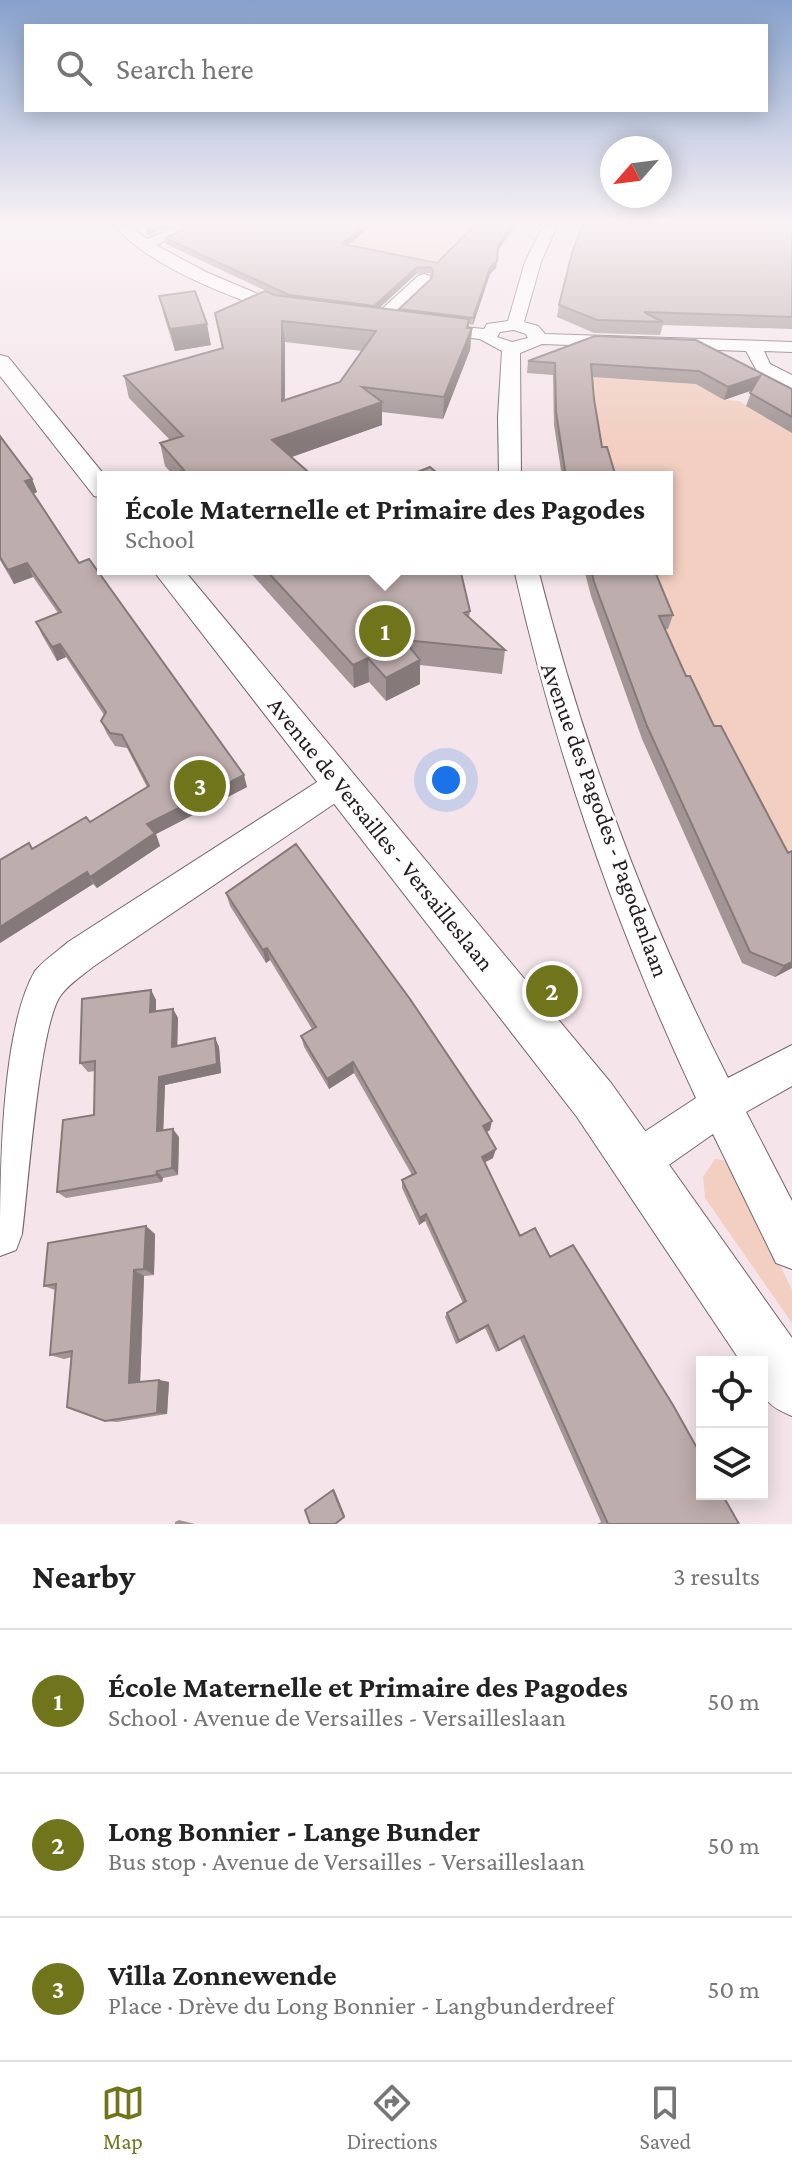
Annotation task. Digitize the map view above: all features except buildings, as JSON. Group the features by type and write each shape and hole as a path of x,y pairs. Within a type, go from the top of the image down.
{"street":[{"path":"252,297 311,315"},
{"path":"402,297 371,322 487,335 494,343 511,348 529,346 538,339 792,347"},
{"path":"515,325 523,297"},
{"path":"487,335 493,328 515,325 532,330 538,339"},
{"path":"752,346 763,367 792,383"},
{"path":"510,471 511,348"},
{"path":"0,362 97,483"},
{"name":"Avenue de Versailles - Versailleslaan","path":"172,575 594,1100 638,1161"},
{"name":"Avenue des Pagodes - Pagodenlaan","path":"527,575 544,649 567,728 634,911 680,1022 721,1105"},
{"path":"0,1234 30,1025 48,983 81,954 339,784"},
{"path":"792,1064 721,1105 638,1161 792,1387"},
{"path":"721,1105 792,1247"}],"shaded area":[{"path":"587,374 645,378 646,381 692,381 724,400 739,401 781,427 787,424 792,427 792,899 679,690 646,575 673,575 673,471 608,471"},
{"path":"715,1159 727,1161 734,1171 792,1290 792,1323 705,1198 703,1177"}],"place":[{"name":"École Maternelle et Primaire des Pagodes","path":"385,631"},
{"name":"Villa Zonnewende","path":"200,786"},
{"name":"Long Bonnier - Lange Bunder","path":"552,991"}]}
